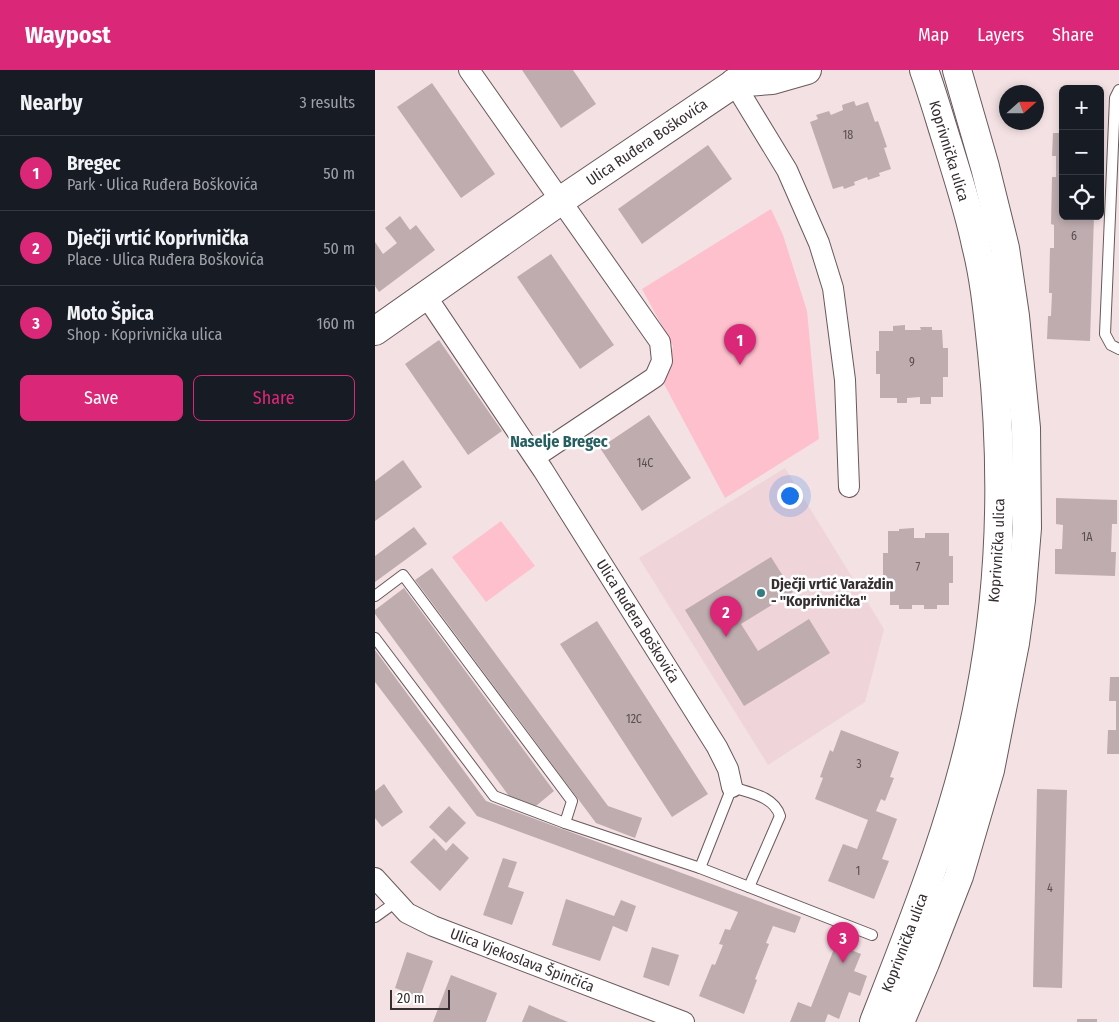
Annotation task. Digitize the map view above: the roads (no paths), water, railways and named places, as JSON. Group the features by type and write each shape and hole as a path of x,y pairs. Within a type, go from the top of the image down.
{"main road":[{"name":"Ulica Ruđera Boškovića","path":"375,332 738,74 771,80 807,70"},
{"name":"Koprivnička ulica","path":"874,1022 934,867 955,796 980,695 995,597 999,541 1000,462 996,390 987,301 977,245 924,70"},
{"name":"Koprivnička ulica","path":"909,1019 925,963 959,876 990,770 1015,643 1021,600 1027,528 1027,428 1015,316 1005,248 985,167 957,70"}],"street":[{"path":"469,70 660,342 662,361 655,377 535,457"},
{"path":"738,74 787,170 819,243 833,288 845,380 849,487"},
{"name":"Ulica Ruđera Boškovića","path":"426,296 535,457 717,747 728,769 733,787"},
{"name":"Ulica Vjekoslava Špinčića","path":"375,878 407,913 433,926 680,1021"}],"lane":[{"path":"1119,90 1115,98 1105,334 1111,345 1119,348"},
{"path":"375,596 403,575 572,801 565,823"},
{"path":"375,638 494,796 565,823 700,868 871,935"},
{"path":"700,868 733,787 769,800 777,808 780,816 749,887"},
{"path":"375,917 396,902"}],"place":[{"name":"Bregec","path":"740,365"},
{"name":"Dječji vrtić Varaždin - \"Koprivnička\"","path":"761,593"},
{"name":"Dječji vrtić Koprivnička","path":"726,637"},
{"name":"Moto Špica","path":"843,963"}],"district":[{"name":"Naselje Bregec","path":"559,441"}]}
